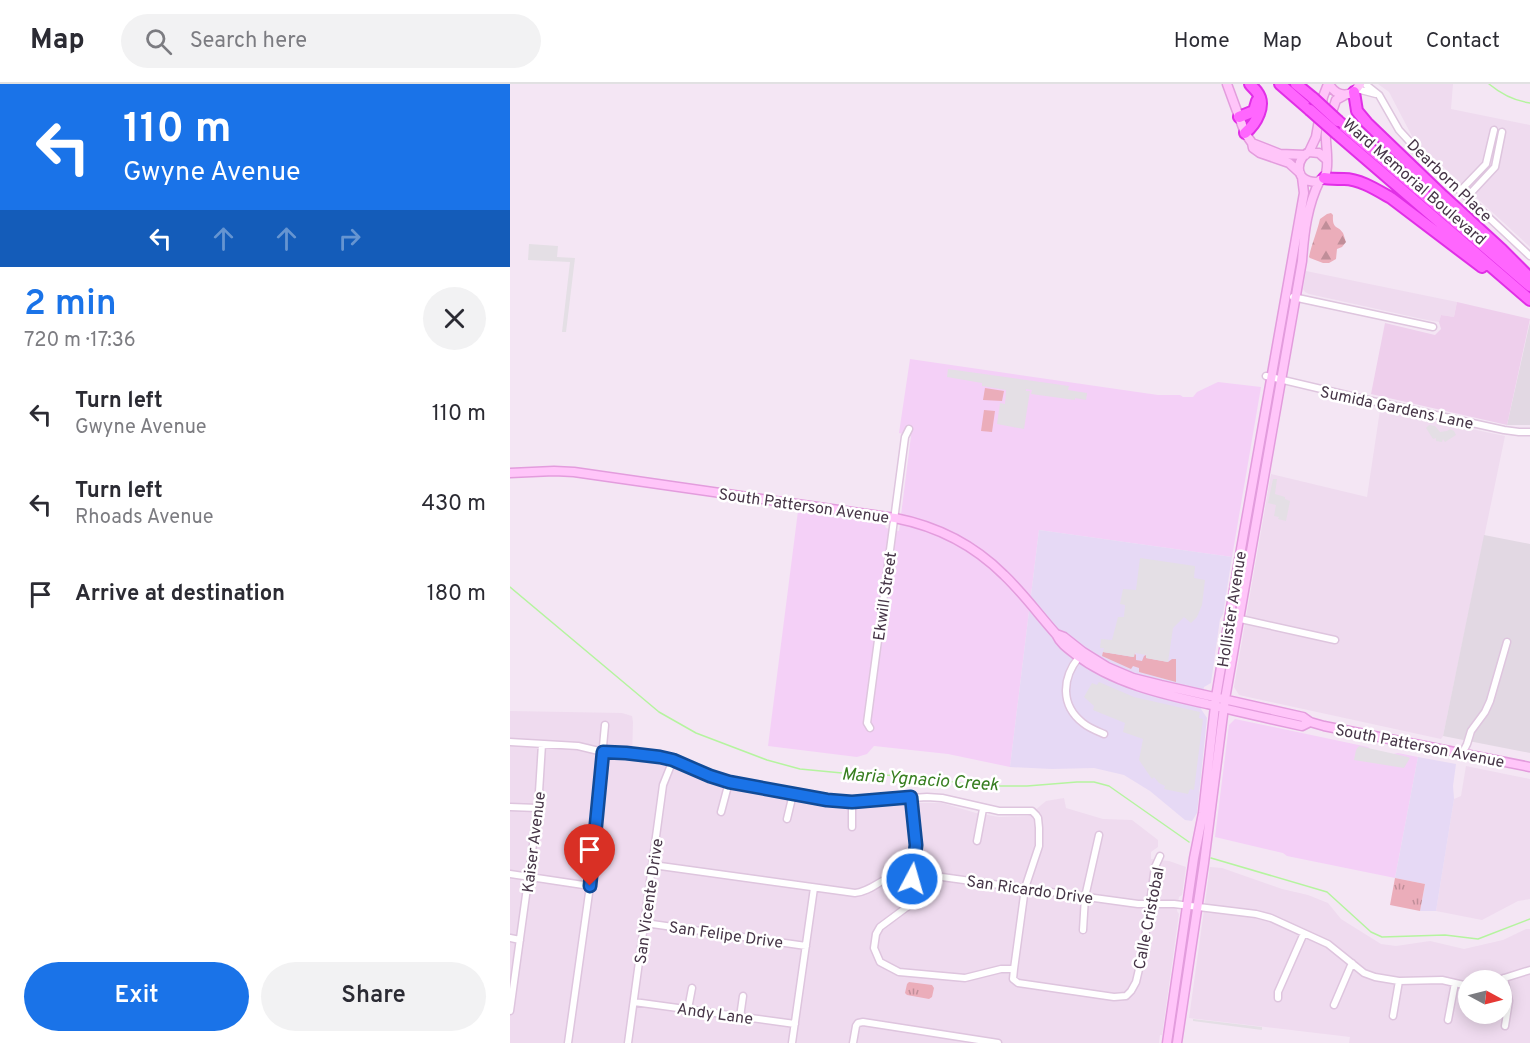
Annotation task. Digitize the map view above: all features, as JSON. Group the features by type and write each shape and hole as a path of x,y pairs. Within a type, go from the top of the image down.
{"highway":[{"name":"Ward Memorial Boulevard","path":"1280,84 1310,110 1337,127 1530,286"},
{"name":"Ward Memorial Boulevard","path":"1296,84 1313,99 1337,127 1530,302"},
{"path":"1239,117 1251,114 1257,107 1257,99 1252,87"},
{"path":"1245,133 1255,122 1260,110 1259,96 1252,87"},
{"path":"1356,89 1357,111 1367,123 1530,278"},
{"path":"1322,179 1345,179 1358,182 1391,198 1520,298 1530,302"}],"main road":[{"path":"1227,84 1253,148 1260,153 1288,163 1310,182 1322,179 1328,170 1326,133 1336,100 1356,89"},
{"path":"1301,175 1299,163 1316,137 1323,97 1329,84 1335,92 1356,89"},
{"path":"1252,142 1280,154 1319,153 1327,160"},
{"name":"Hollister Avenue","path":"1291,296 1304,193 1301,175"},
{"name":"Hollister Avenue","path":"1177,1043 1207,841 1230,617 1273,378 1291,296 1302,261 1305,226 1311,201 1322,179"},
{"name":"Hollister Avenue","path":"1167,1043 1194,858 1220,703 1239,619 1273,378"},
{"name":"South Patterson Avenue","path":"510,473 574,472 917,523 939,530 978,553 1005,575 1056,634 1060,642 1097,669 1131,684 1162,694 1303,717 1310,722 1530,767"},
{"name":"South Patterson Avenue","path":"1056,634 1064,637 1094,659 1122,673 1220,703"}],"street":[{"name":"Dearborn Place","path":"1356,89 1379,95 1399,130 1421,154 1530,256"},
{"path":"1460,191 1486,164 1494,130"},
{"path":"1467,197 1495,167 1502,132"},
{"path":"1291,296 1433,327"},
{"name":"Sumida Gardens Lane","path":"1273,378 1504,430 1530,432"},
{"name":"Ekwill Street","path":"870,728 867,723 905,437 909,429"},
{"path":"1230,617 1335,640"},
{"path":"1462,754 1471,731 1490,701 1507,642"},
{"path":"1079,657 1069,670 1067,677 1065,688 1067,700 1073,714 1083,723 1104,734"},
{"path":"568,1043 590,886 605,725"},
{"path":"510,742 578,746 603,752 643,754 673,760 729,782 827,800 852,802 911,797 927,797 942,798 983,809 1029,811 1036,815 1039,846 1025,888 1014,969 1001,969 965,978 899,972 880,962 874,948 876,934 880,927 907,907 916,845 911,797"},
{"name":"Kaiser Avenue","path":"510,1011 538,808 542,744"},
{"name":"San Vicente Drive","path":"628,1043 663,785 673,760"},
{"path":"721,812 729,782"},
{"path":"787,819 793,794"},
{"path":"852,802 852,827"},
{"path":"510,807 538,808"},
{"path":"977,841 983,809"},
{"path":"1083,930 1085,897 1099,835"},
{"name":"Calle Cristobal","path":"1014,969 1013,979 1018,983 1114,997 1133,994 1143,952 1155,867 1160,856"},
{"name":"San Ricardo Drive","path":"653,865 855,893 862,893 890,876 913,873 1138,904 1187,905 1256,914 1271,918 1328,944 1364,973 1375,977 1399,981 1442,980 1458,984"},
{"path":"510,874 590,886"},
{"path":"792,1043 814,888"},
{"name":"San Felipe Drive","path":"645,923 806,946"},
{"path":"1278,998 1278,992 1304,933"},
{"path":"510,938 520,940"},
{"path":"1334,1005 1352,963"},
{"path":"1512,976 1530,970"},
{"path":"1392,1016 1399,981"},
{"path":"1448,1020 1455,983"},
{"path":"688,1009 692,988"},
{"path":"740,1017 743,996"},
{"name":"Andy Lane","path":"634,1002 795,1024"},
{"path":"853,1043 858,1023 998,1043"}],"shaded area":[{"path":"1378,84 1453,84 1451,109 1530,125 1530,247 1414,140 1389,92"},
{"path":"529,244 558,246 557,257 575,258 566,332 562,332 570,262 528,260"},
{"path":"1306,271 1457,302 1454,317 1441,315 1439,322 1309,294 1303,289"},
{"path":"1457,302 1530,319 1507,425 1371,394 1385,323 1435,335 1441,329 1439,322 1441,315 1454,317"},
{"path":"1530,322 1530,425 1507,425"},
{"path":"910,359 1183,397 1193,397 1197,392 1218,382 1261,387 1232,557 1039,530 1010,767 948,754 874,746 867,754 857,757 768,746 798,511 884,524 886,528 899,531 911,436 899,433"},
{"path":"948,369 1069,386 1068,390 1087,393 1086,400 1031,394 1032,390 1026,389 1030,391 1024,429 997,424 1000,403 1005,404 1006,390 947,377"},
{"path":"1380,410 1505,436 1441,739 1239,695 1234,687 1271,474 1367,497"},
{"path":"1429,425 1435,426 1440,432 1450,429 1456,435 1445,442 1443,439 1442,442 1436,441 1436,438 1433,439 1426,428"},
{"path":"1273,479 1277,479 1275,494 1290,501 1286,521 1274,516 1276,505 1268,503"},
{"path":"1039,530 1232,557 1211,683 1204,687 1201,709 1207,718 1197,813 1192,821 1185,820 1150,791 1124,775 1094,768 1010,767"},
{"path":"1484,535 1530,544 1530,753 1443,736"},
{"path":"1140,558 1195,566 1194,578 1205,580 1202,605 1197,617 1191,623 1184,617 1173,628 1168,662 1146,658 1146,655 1135,653 1134,657 1103,652 1104,648 1100,648 1101,639 1112,640 1118,617 1124,617 1125,605 1120,604 1123,589 1136,590"},
{"path":"1099,682 1134,697 1200,712 1199,718 1203,719 1194,790 1190,789 1188,794 1164,789 1165,786 1154,777 1152,779 1139,760 1143,739 1123,732 1125,723 1093,710 1094,706 1084,697 1092,683 1097,685"},
{"path":"510,711 622,713 632,716 632,759 661,761 720,786 828,805 843,807 942,803 999,817 1028,816 1046,801 1064,798 1066,808 1103,819 1132,820 1158,840 1158,847 1151,852 1151,859 1169,861 1186,867 1182,895 1179,897 1177,911 1179,914 1159,1043 510,1043"},
{"path":"1235,719 1368,747 1371,750 1418,757 1395,878 1287,856 1283,853 1215,837 1229,725"},
{"path":"1359,746 1410,758 1404,768 1354,760"},
{"path":"1418,757 1456,764 1454,799 1436,911 1420,911 1425,884 1395,878"},
{"path":"1466,766 1530,779 1530,899 1518,901 1482,920 1436,911 1454,799 1461,796"},
{"path":"1210,867 1222,868 1328,903 1341,919 1381,944 1396,946 1430,941 1464,949 1503,940 1530,929 1530,1043 1349,1043 1350,1037 1189,1018"},
{"path":"1193,1019 1262,1027 1262,1030 1193,1021"}],"green space":[{"path":"1331,213 1334,225 1343,233 1346,242 1337,249 1336,259 1323,263 1309,257 1320,219"},
{"path":"985,388 1004,391 1002,401 983,400"},
{"path":"984,410 995,411 992,432 981,431"},
{"path":"1103,652 1133,657 1134,653 1136,660 1142,661 1146,655 1146,658 1168,662 1176,659 1176,682 1139,672 1139,668 1133,666 1131,669 1102,656"},
{"path":"1395,878 1425,884 1420,911 1390,905"},
{"path":"909,982 932,985 934,988 932,997 929,999 907,995 905,993"}],"waterway":[{"path":"1489,84 1508,96 1530,103"},
{"name":"Maria Ygnacio Creek","path":"510,587 659,712 696,733 767,760 800,769 924,777 977,786 1094,782 1109,786 1189,842"},
{"name":"Maria Ygnacio Creek","path":"1211,858 1327,892 1371,932 1382,937 1445,935 1478,939 1530,919"}],"route":[{"path":"590,886 603,752 660,757 729,782 827,800 852,802 911,797 916,845 912,879"}]}
